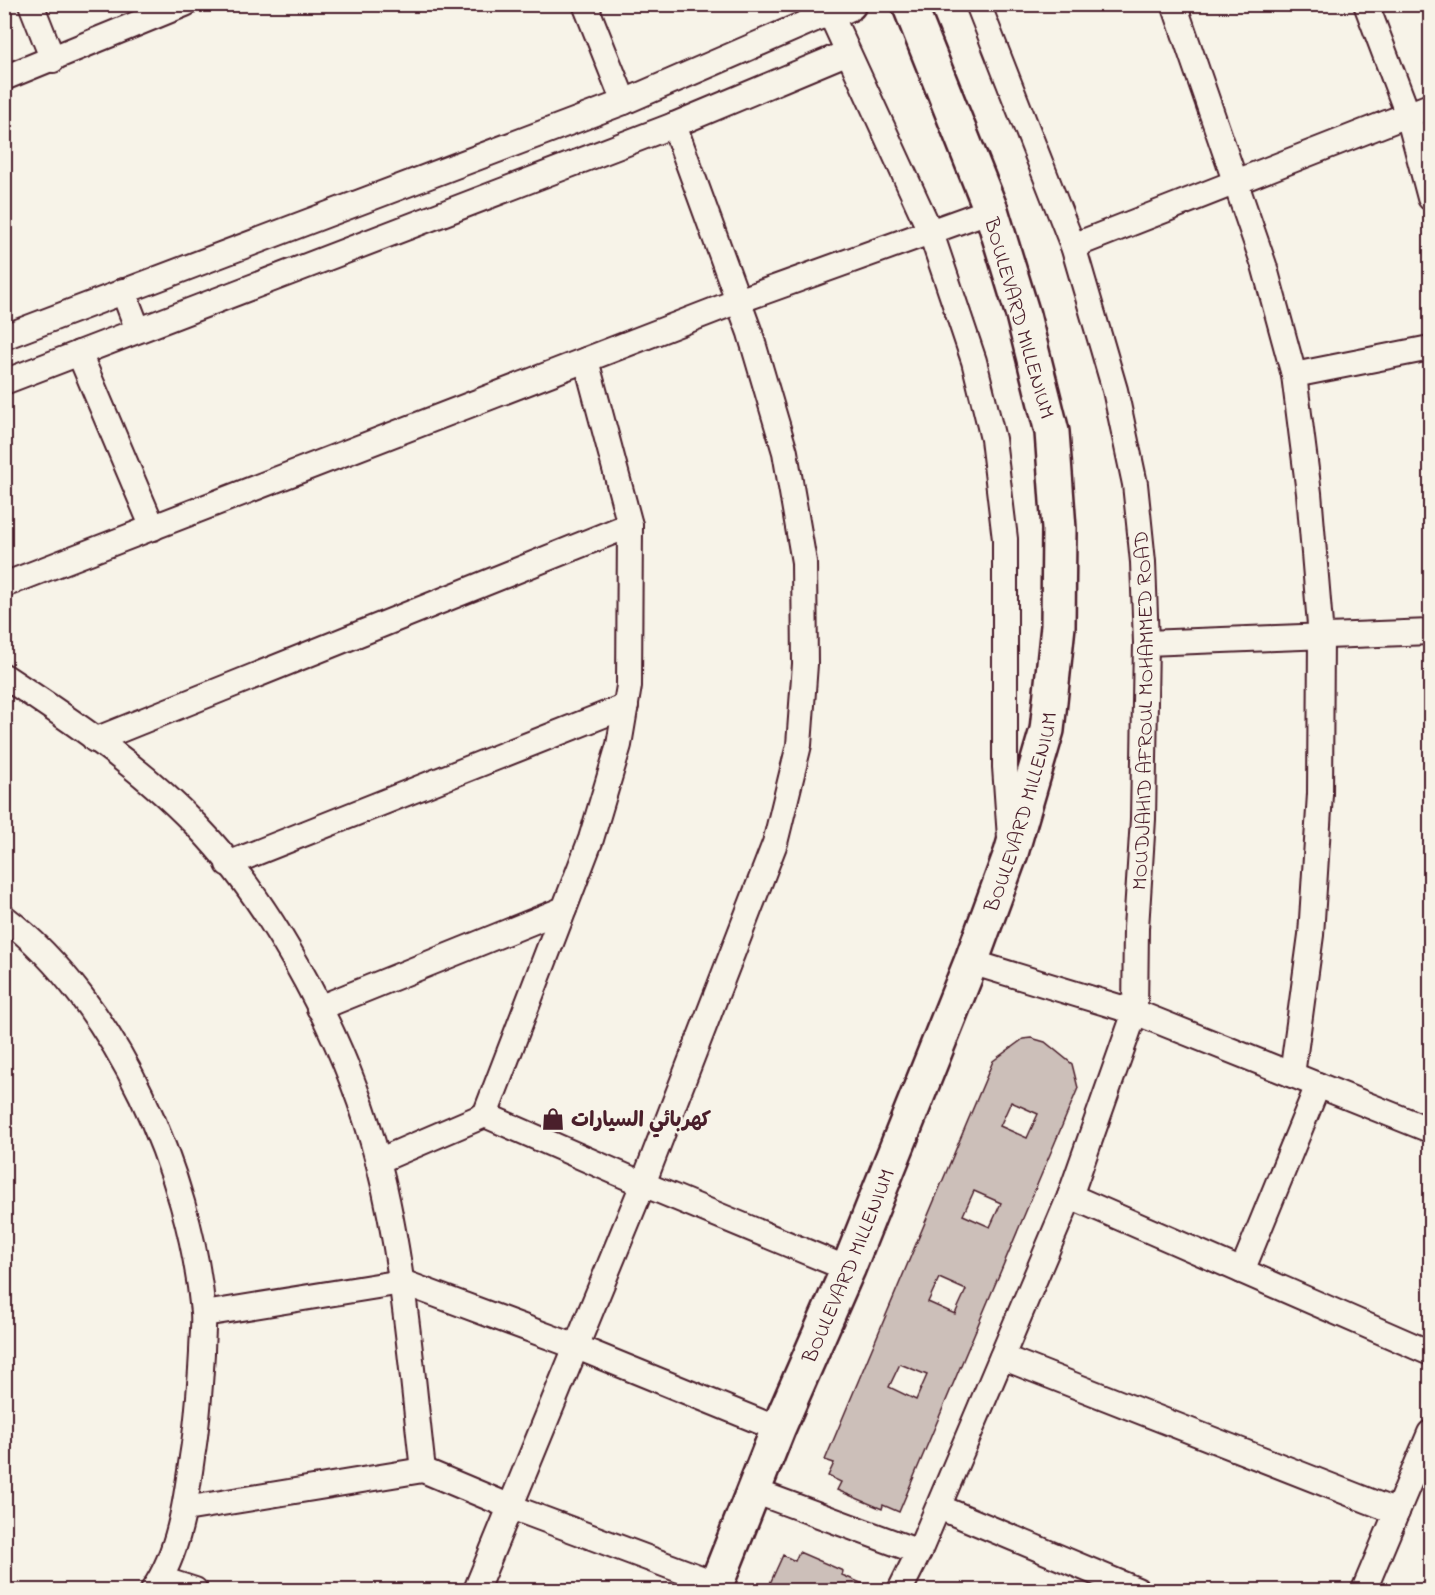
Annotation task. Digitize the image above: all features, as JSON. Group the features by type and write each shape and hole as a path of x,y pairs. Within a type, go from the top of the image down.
{"main road":[{"name":"BOULEVARD MILLENIUM","path":"715,1587 778,1429 848,1269 971,962 1011,853 1047,730 1058,626 1059,529 1052,432 1023,315 991,210 909,4"}],"street":[{"path":"31,4 52,60"},
{"path":"4,78 185,4"},
{"path":"585,4 624,102"},
{"name":"MOUDJAHID AFROUL MOHAMMED ROAD","path":"900,1590 939,1507 1070,1196 1135,1012 1146,643 1143,562 1135,484 1115,390 1073,246 978,4"},
{"path":"1174,4 1264,265 1294,375 1309,493 1321,637 1320,794 1311,935 1292,1075"},
{"path":"1366,4 1419,110 1431,198"},
{"path":"4,337 624,102 835,7 846,53 931,233 974,361 993,439 1005,539 1005,767 1011,853"},
{"path":"4,382 674,125 846,53"},
{"path":"1073,246 1419,110"},
{"path":"476,1590 643,1184 775,843 799,745 805,664 804,562 785,452 750,333 674,125"},
{"path":"4,585 738,301 991,210"},
{"path":"123,291 138,330"},
{"path":"1294,375 1431,348"},
{"path":"79,353 153,528"},
{"path":"378,1161 485,1115 591,839 619,745 629,687 630,525 586,360"},
{"path":"95,740 630,525"},
{"path":"1146,643 1431,632"},
{"path":"4,676 133,768 195,824 250,892 297,965 340,1049 378,1161 402,1282 423,1470"},
{"path":"228,864 626,706"},
{"path":"319,1008 564,909"},
{"path":"4,917 68,980 108,1037 144,1100 170,1160 191,1230 204,1314 199,1412 184,1509 157,1585 195,1590"},
{"path":"971,962 1135,1012 1431,1130"},
{"path":"1242,1271 1318,1085"},
{"path":"485,1115 643,1184 848,1269"},
{"path":"1070,1196 1431,1353"},
{"path":"204,1314 402,1282 576,1347 778,1429"},
{"path":"1002,1357 1397,1512"},
{"path":"1364,1590 1431,1433"},
{"path":"184,1509 423,1470 715,1587"},
{"path":"754,1491 919,1552"},
{"path":"939,1507 1137,1590"}],"building":[{"path":"1031,1038 1045,1042 1072,1064 1078,1088 899,1512 883,1505 882,1509 837,1490 841,1482 828,1476 834,1463 825,1460 993,1061 1023,1039","holes":["1011,1102 1038,1114 1027,1138 1000,1126","974,1191 1001,1203 990,1227 963,1215","939,1278 966,1290 955,1314 928,1302","900,1364 927,1375 916,1400 889,1387"]},
{"path":"799,1552 843,1571 842,1575 863,1584 860,1590 767,1590 783,1555 795,1561"}],"place":[{"name":"كهربائي السيارات","path":"553,1119"}]}
